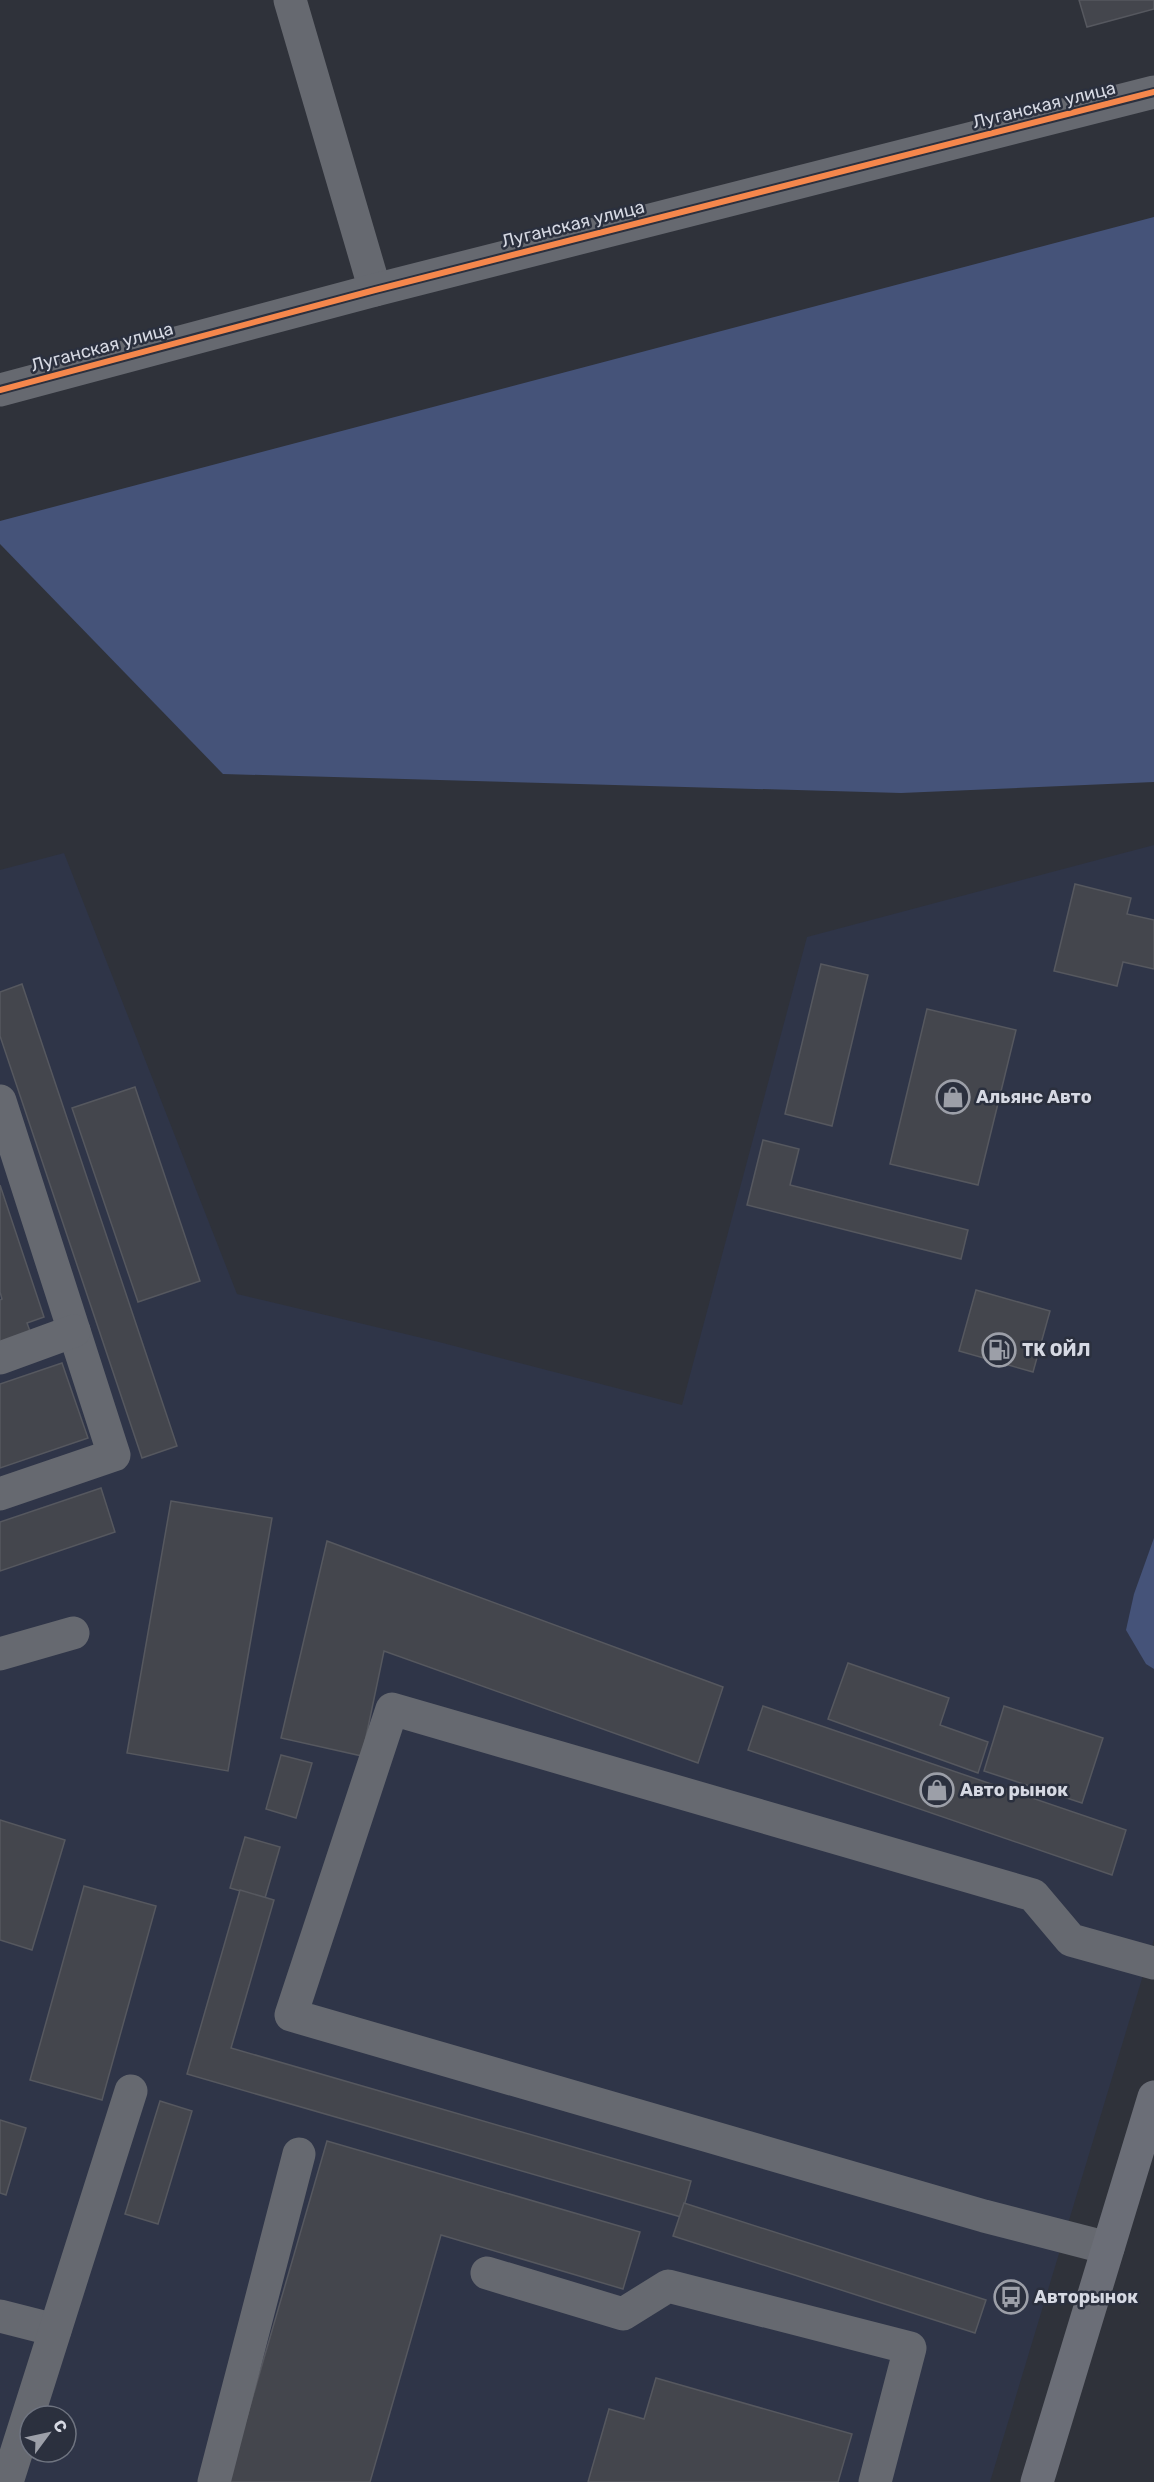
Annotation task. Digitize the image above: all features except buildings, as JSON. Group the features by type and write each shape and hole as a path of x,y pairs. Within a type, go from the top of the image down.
{"highway":[{"path":"1037,2482 1154,2097"}],"street":[{"path":"290,0 375,290"},
{"name":"Луганская улица","path":"0,390 375,290 1154,92"},
{"path":"0,1101 114,1455 0,1494"},
{"path":"0,1358 74,1331"},
{"path":"0,1654 73,1633"},
{"path":"1107,2248 984,2216 291,2015 392,1709 1033,1894 1071,1940 1154,1963"},
{"path":"7,2482 131,2091"},
{"path":"214,2482 299,2154"},
{"path":"487,2273 623,2314 668,2286 910,2348 875,2482"},
{"path":"0,2316 55,2330"}],"shaded area":[{"path":"1154,217 1154,782 901,793 223,774 0,544 0,521"},
{"path":"1154,845 1154,1939 990,2482 0,2482 0,870 64,853 237,1294 439,1342 682,1405 807,937"},
{"path":"1154,1538 1154,1669 1146,1664 1126,1630 1134,1594"}],"cycle path":[{"path":"0,390 375,290 1154,92"}],"place":[{"name":"Альянс Авто","path":"953,1097"},
{"name":"ТК ОЙЛ","path":"999,1350"},
{"name":"Авто рынок","path":"937,1790"},
{"name":"Авторынок","path":"1011,2297"}]}
